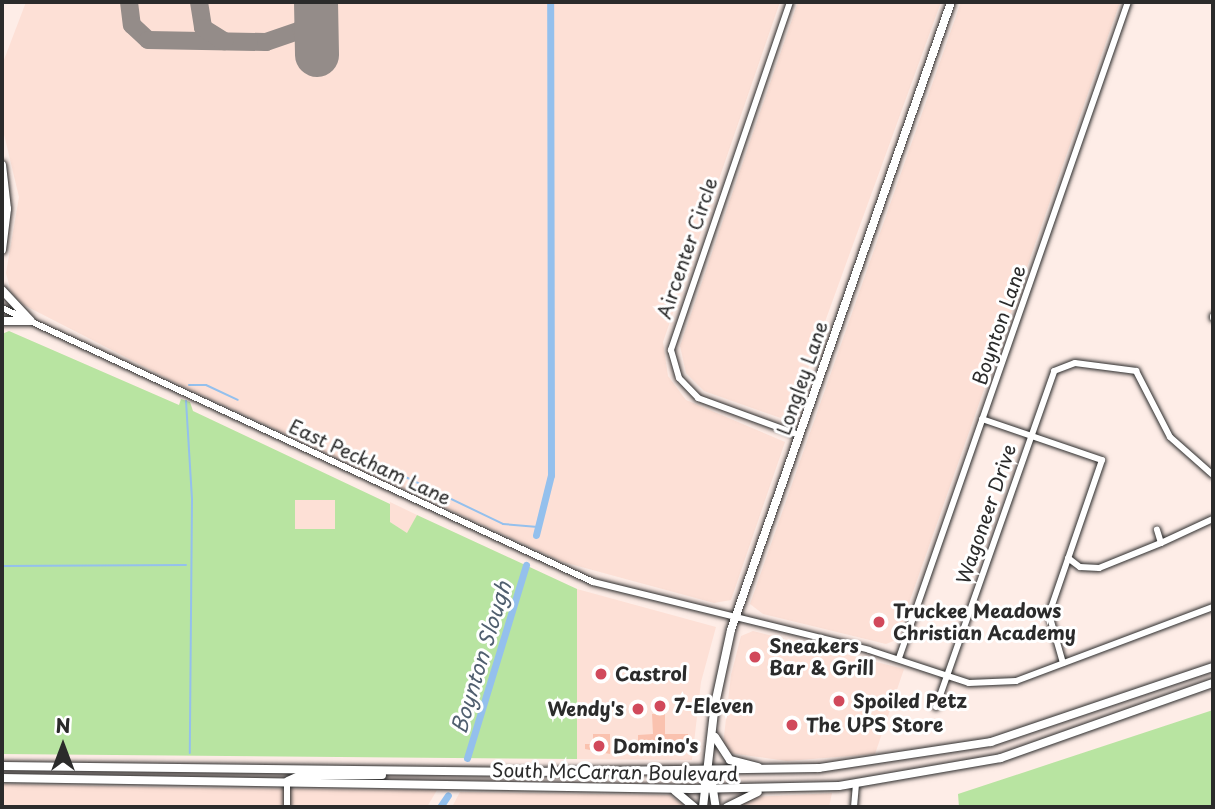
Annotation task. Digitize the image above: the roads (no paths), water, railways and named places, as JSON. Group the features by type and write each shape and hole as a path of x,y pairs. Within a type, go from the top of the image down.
{"main road":[{"name":"Longley Lane","path":"703,807 704,789 710,771 712,730 736,615 951,2"},
{"path":"2,165 7,209 2,250"},
{"path":"2,290 31,321"},
{"path":"2,321 31,321"},
{"name":"South McCarran Boulevard","path":"3,766 782,770 915,757 991,742 1213,667"},
{"name":"South McCarran Boulevard","path":"2,778 665,789 775,789 856,784 1001,758 1213,683"},
{"path":"712,730 730,760 782,770"},
{"path":"287,782 301,775 405,770"},
{"name":"Longley Lane","path":"710,771 717,789 716,807"},
{"path":"665,789 681,793 694,807"},
{"path":"727,807 739,797 775,789"}],"street":[{"name":"Aircenter Circle","path":"790,2 671,350 679,378 698,398 799,435"},
{"name":"Boynton Lane","path":"898,658 1128,2"},
{"name":"East Peckham Lane","path":"2,308 583,578 898,658 947,675 992,685 1063,663 1213,607"},
{"name":"Wagoneer Drive","path":"936,707 1048,382 1060,367 1075,362 1136,371 1170,437 1213,475"},
{"path":"982,419 1102,460 1049,621 1063,663"},
{"path":"1068,558 1080,567 1099,568 1161,543 1192,534 1213,519"},
{"path":"1157,530 1161,543"},
{"path":"287,782 287,807"},
{"path":"854,807 856,784"}],"waterway":[{"path":"536,535 551,475 550,2"},
{"path":"189,385 206,385 238,400"},
{"path":"186,401 192,499 190,753"},
{"path":"393,471 503,524 538,527"},
{"path":"2,566 186,565"},
{"name":"Boynton Slough","path":"467,758 526,565"},
{"name":"Boynton Slough","path":"440,807 448,795"}],"place":[{"name":"Truckee Meadows Christian Academy","path":"879,622"},
{"name":"Sneakers Bar & Grill","path":"755,657"},
{"name":"Castrol","path":"601,674"},
{"name":"Spoiled Petz","path":"839,701"},
{"name":"7-Eleven","path":"660,706"},
{"name":"Wendy's","path":"638,709"},
{"name":"The UPS Store","path":"792,725"},
{"name":"Domino's","path":"599,746"}]}
